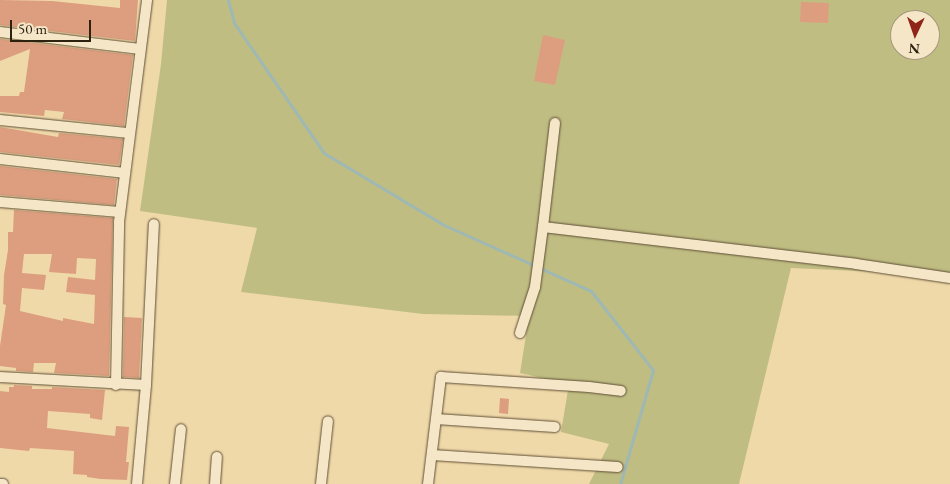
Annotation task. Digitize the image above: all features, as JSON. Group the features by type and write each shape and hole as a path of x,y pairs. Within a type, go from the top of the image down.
{"street":[{"path":"116,385 120,212 147,0"},
{"path":"0,32 140,49"},
{"path":"0,120 129,133"},
{"path":"520,333 535,287 544,227 555,123"},
{"path":"0,159 125,173"},
{"path":"0,202 120,212"},
{"path":"136,484 146,385 154,224"},
{"path":"544,227 856,264 950,278"},
{"path":"0,377 116,385 146,385"},
{"path":"428,484 441,377 589,387 621,391"},
{"path":"436,419 555,427"},
{"path":"321,484 328,421"},
{"path":"175,484 181,430"},
{"path":"432,455 618,467"},
{"path":"215,484 217,457"}],"shaded area":[{"path":"167,0 950,0 950,275 791,268 739,484 589,484 609,444 561,432 569,384 520,373 529,316 423,314 241,292 257,228 140,211 161,64"}],"building":[{"path":"0,0 52,1 120,8 120,0 138,0 135,41 0,25"},
{"path":"801,2 829,3 828,23 800,22"},
{"path":"543,35 565,40 555,85 534,81"},
{"path":"0,39 133,55 124,126 62,119 64,112 45,110 44,116 0,112 0,96 19,96 20,92 24,92 30,49 0,61"},
{"path":"0,127 58,137 59,133 123,139 119,165 0,152"},
{"path":"0,166 117,179 114,205 0,195"},
{"path":"14,210 113,218 109,376 54,373 56,363 34,363 33,372 16,371 16,368 0,366 0,346 6,305 3,304 8,232 13,232","holes":["24,254 52,254 49,272 76,274 77,258 96,259 95,280 68,277 66,292 95,295 94,324 63,318 63,321 20,311 22,288 44,290 46,275 22,273"]},
{"path":"124,317 142,318 139,378 123,377"},
{"path":"14,385 32,386 32,389 52,389 52,387 105,390 102,420 90,418 90,414 48,411 47,428 115,436 116,426 129,427 126,462 129,462 127,480 101,479 73,474 74,451 30,448 29,451 0,448 0,391 9,392 9,387 14,387"},
{"path":"500,398 509,399 508,414 499,413"}],"waterway":[{"path":"228,0 234,23 324,153 442,224 591,291 653,370 620,484"}]}
